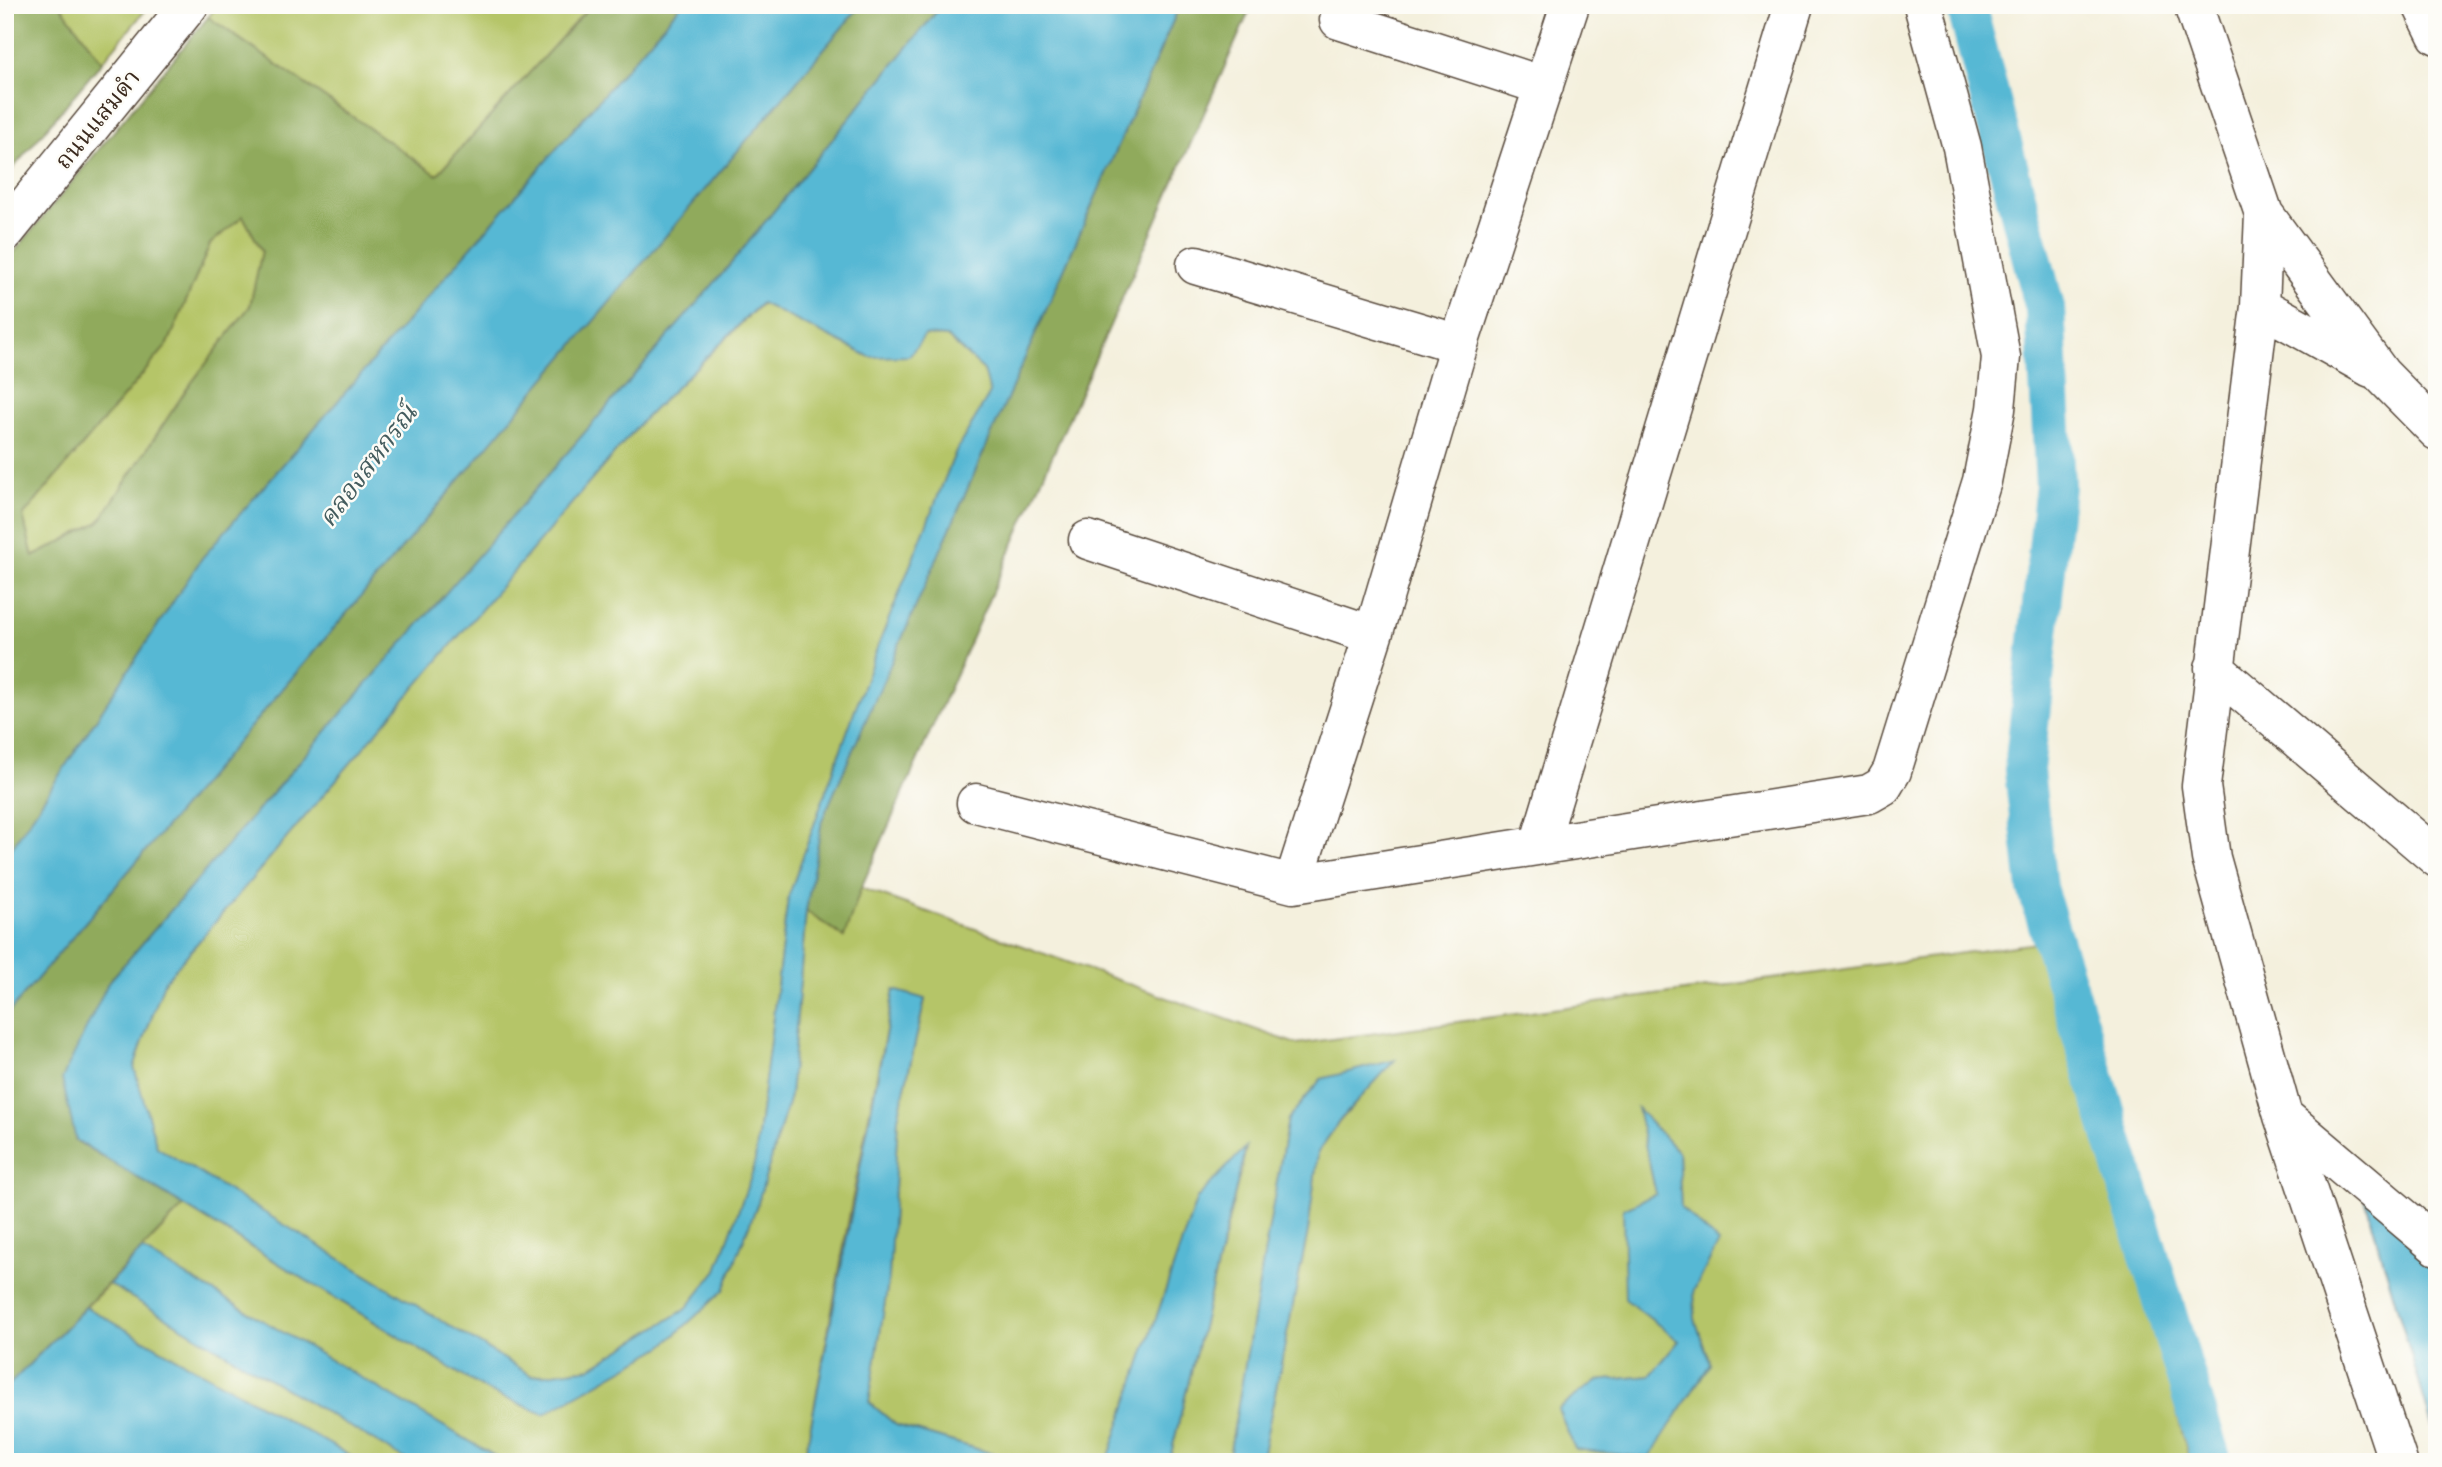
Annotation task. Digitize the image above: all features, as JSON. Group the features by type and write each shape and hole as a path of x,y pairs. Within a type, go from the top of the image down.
{"street":[{"name":"ถนนแสมดำ","path":"5,232 189,5"},
{"path":"1293,884 1373,635 1459,344 1570,5"},
{"path":"1539,845 1794,5"},
{"path":"976,803 1293,884 1869,794 1883,786 1892,771 1982,481 1996,409 2001,357 1962,147 1923,5"},
{"path":"2193,5 2264,214 2381,374 2437,431"},
{"path":"2422,5 2437,35"},
{"path":"1339,20 1544,86"},
{"path":"2264,214 2260,306 2201,786 2211,858 2283,1116 2398,1462"},
{"path":"1196,265 1459,344"},
{"path":"2260,306 2381,374"},
{"path":"1088,540 1373,635"},
{"path":"2214,668 2437,858"},
{"path":"2283,1116 2437,1246"}],"green space":[{"path":"5,5 60,5 102,62 5,178"},
{"path":"60,5 150,5 102,62"},
{"path":"218,5 591,5 437,175 208,17"},
{"path":"591,5 681,5 202,558 5,858 5,263 208,17 437,175","holes":["243,216 262,251 250,306 186,390 99,522 33,557 23,516 168,344 210,244"]},
{"path":"861,5 942,5 729,266 108,983 75,1140 184,1206 5,1389 5,1017"},
{"path":"1180,5 1252,5 861,888 844,937 806,911 822,820"},
{"path":"243,216 262,251 250,306 186,390 99,522 33,557 23,516 168,344 210,244"},
{"path":"762,303 870,357 925,335 947,337 984,370 991,393 956,451 876,651 788,898 754,1168 717,1270 686,1309 590,1368 532,1376 156,1147 134,1067 164,982 641,422"},
{"path":"861,888 1296,1044 2051,941 2190,1462 1261,1462 1308,1231 1318,1152 1340,1121 1394,1060 1288,1119 1228,1462 1169,1462 1246,1149 1197,1198 1107,1462 1021,1462 896,1425 869,1402 889,1277 898,1118 925,1000 894,990 804,1462 505,1462 142,1250 184,1206 488,1391 544,1414 663,1346 724,1290 757,1205 790,1096 806,911 843,937","holes":["1638,1109 1678,1152 1681,1208 1718,1243 1694,1290 1695,1319 1710,1364 1558,1409 1596,1381 1650,1376 1679,1341 1656,1194"]},
{"path":"109,1284 410,1462 361,1462 86,1307"}],"water":[{"name":"คลองสหกรณ์","path":"681,5 861,5 5,1017 5,858 202,558"},
{"path":"942,5 1180,5 822,820 806,911 790,1096 757,1205 724,1290 663,1346 544,1414 488,1391 76,1140 62,1079 108,983 729,266","holes":["761,303 870,357 909,356 925,335 947,337 984,370 990,393 956,451 876,651 788,898 754,1168 717,1270 686,1309 590,1368 532,1376 157,1147 134,1067 164,982 641,422"]},
{"path":"894,990 925,999 898,1118 889,1277 869,1402 896,1425 1021,1462 804,1462"},
{"path":"1395,1060 1340,1120 1318,1152 1308,1231 1261,1462 1228,1462 1288,1119 1321,1079"},
{"path":"1637,1108 1678,1152 1681,1208 1719,1243 1694,1290 1695,1319 1710,1364 1649,1458 1575,1449 1558,1409 1596,1381 1650,1376 1679,1341 1625,1299 1623,1209 1656,1194"},
{"path":"1246,1147 1169,1462 1107,1462 1197,1198"},
{"path":"2361,1185 2437,1252 2437,1443"},
{"path":"142,1250 505,1462 410,1462 109,1284"},
{"path":"86,1307 361,1462 5,1462 5,1389"}],"waterway":[{"path":"1966,5 2045,308 2055,485 2024,770 2037,888 2212,1462"}]}
